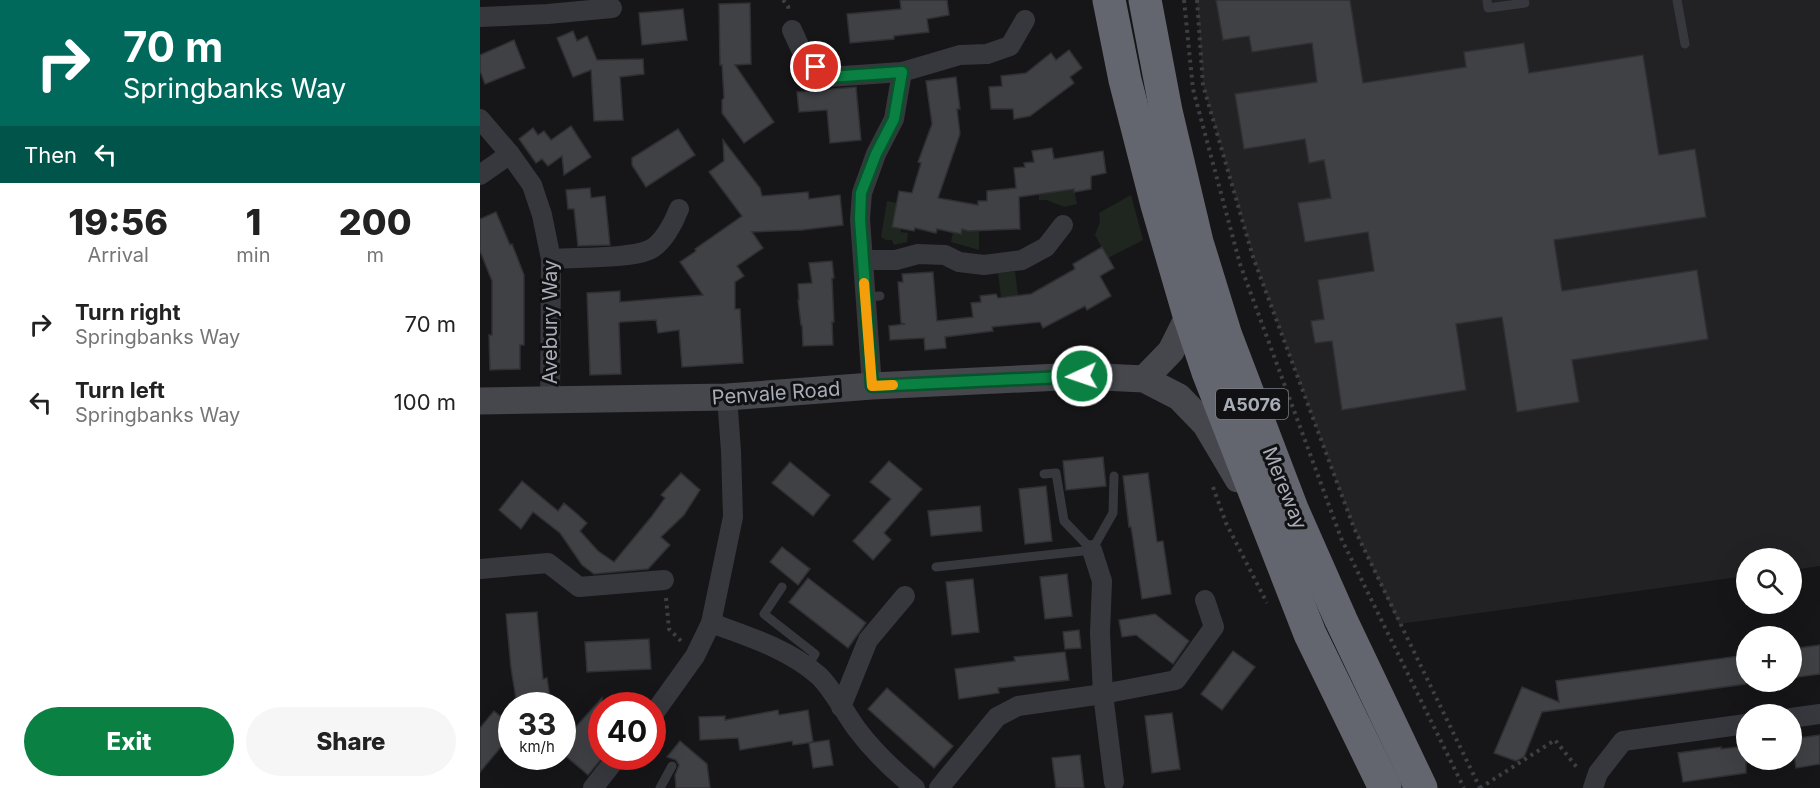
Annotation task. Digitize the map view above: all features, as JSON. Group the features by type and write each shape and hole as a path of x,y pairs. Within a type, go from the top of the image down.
{"highway":[{"name":"Mereway","path":"1109,0 1125,80 1157,205 1208,372 1310,634 1385,788"},
{"name":"Mereway","path":"1145,0 1166,111 1197,242 1226,336 1292,509 1341,620 1421,788"}],"street":[{"path":"480,17 612,8"},
{"path":"792,30 804,56 828,77 902,72 960,55 987,54 1010,46 1025,20"},
{"path":"872,386 873,296 863,260 861,193 876,154 894,119 902,72"},
{"name":"Avebury Way","path":"480,119 510,154 532,185 542,215 551,259 550,401"},
{"path":"480,175 510,154"},
{"path":"551,259 627,255 651,249 671,228 679,209"},
{"path":"863,260 896,260 918,250 945,255 959,262 984,265 1046,247 1063,225"},
{"path":"1189,315 1171,351 1144,379 1179,397 1206,424 1274,540"},
{"name":"Penvale Road","path":"480,401 727,397 872,386 1082,376 1144,379"},
{"path":"666,696 695,656 711,622 734,517 727,397"},
{"path":"1092,550 1102,581 1100,633 1103,694 1114,782"},
{"path":"480,568 548,563 579,587 663,580"},
{"path":"841,707 868,640 905,596"},
{"path":"939,788 997,717 1018,706 1103,694 1176,680 1215,627 1205,600"},
{"path":"711,622 791,656 820,676 858,731 887,765 915,788"},
{"path":"1802,716 1820,714"},
{"path":"1592,788 1598,773 1623,741 1736,725"},
{"path":"593,788 607,770"}],"lane":[{"path":"1487,0 1488,8 1525,3 1524,0"},
{"path":"1677,0 1685,44"},
{"path":"1044,474 1056,473 1064,520 1092,550"},
{"path":"1092,550 1113,513 1114,476"},
{"path":"936,567 1092,550"},
{"path":"782,587 764,614 815,654 807,668"},
{"path":"660,788 672,766"}],"path":[{"path":"1184,0 1193,89 1240,264 1341,538 1464,788"},
{"path":"1197,0 1203,85 1253,256 1354,528 1480,788 1555,740 1592,788"},
{"path":"1211,482 1226,523 1269,607"},
{"path":"663,580 669,629 695,656"}],"shaded area":[{"path":"1197,0 1820,0 1820,566 1802,568 1802,548 1736,548 1736,577 1399,624 1354,528 1253,257 1203,85"},
{"path":"1073,184 1077,204 1065,207 1046,200 1039,200 1039,194"},
{"path":"1131,195 1143,240 1108,258 1095,235 1100,222 1099,213"},
{"path":"887,201 897,203 901,232 908,233 907,242 894,245 892,240 881,237"},
{"path":"973,223 979,223 979,250 951,242 953,232 961,234 962,229 971,231"},
{"path":"1015,271 1018,295 1001,297 998,273"}],"building":[{"path":"900,0 947,0 949,15 927,19 929,32 894,36 894,39 850,43 847,14 901,9"},
{"path":"1216,0 1350,0 1363,83 1466,67 1464,52 1524,43 1529,73 1643,55 1659,155 1695,149 1706,217 1554,240 1562,291 1697,270 1708,339 1572,360 1579,402 1517,412 1502,317 1456,324 1466,390 1342,410 1332,341 1315,343 1311,321 1324,319 1318,280 1374,271 1368,232 1305,242 1298,203 1331,198 1324,160 1309,163 1305,139 1244,149 1235,94 1317,82 1312,43 1252,52 1249,36 1223,40"},
{"path":"750,3 751,64 735,65 774,122 744,143 722,113 724,98 722,65 720,65 719,4"},
{"path":"683,9 687,40 642,45 639,13"},
{"path":"573,31 577,41 587,36 597,60 643,59 644,74 620,77 623,120 594,121 591,70 573,77 557,38"},
{"path":"514,40 525,68 485,84 480,71 480,55"},
{"path":"1069,50 1082,68 1070,77 1074,83 1030,116 1014,119 1013,109 991,109 989,87 1002,86 1001,76 1026,73 1051,53 1056,60"},
{"path":"956,77 960,134 938,198 978,205 978,201 987,201 987,191 1016,188 1014,168 1025,167 1024,163 1034,162 1032,151 1052,148 1054,159 1103,151 1106,173 1091,176 1091,189 1074,192 1074,189 1019,197 1020,229 968,231 962,229 961,234 937,229 936,233 915,228 914,231 892,227 899,191 912,193 921,163 918,162 932,124 926,81"},
{"path":"856,87 861,140 830,143 827,110 799,112 797,92"},
{"path":"571,126 591,157 564,175 562,156 548,166 542,159 536,163 519,139 533,128 538,135 544,131 551,140"},
{"path":"678,129 695,155 646,187 632,165 632,158"},
{"path":"723,140 760,188 762,196 808,192 809,199 840,195 843,225 802,230 752,232 763,248 737,266 744,276 735,282 735,309 740,309 743,363 682,367 679,330 658,333 656,320 621,322 619,323 621,374 590,375 587,293 620,291 620,302 703,295 680,262 742,216 709,172 724,161"},
{"path":"590,188 591,198 605,196 610,245 578,246 574,209 568,209 566,190"},
{"path":"496,212 524,275 524,345 520,345 520,369 490,370 492,281 480,251 480,219"},
{"path":"1102,247 1114,268 1100,276 1111,296 1087,310 1085,306 1043,328 1040,322 992,327 993,331 945,337 946,348 925,350 924,338 890,340 889,326 905,324 901,323 898,282 903,282 902,274 933,272 937,321 973,317 971,303 981,302 980,296 996,294 998,298 1031,294 1075,269 1073,264"},
{"path":"832,261 833,345 803,346 798,284 812,283 809,263"},
{"path":"1103,457 1106,486 1066,490 1063,461"},
{"path":"889,461 922,489 884,533 891,540 873,560 853,541 891,499 870,482"},
{"path":"790,462 830,495 813,516 772,483"},
{"path":"681,473 700,490 684,515 661,537 670,545 648,569 594,574 582,565 560,533 533,512 521,529 499,510 522,481 558,511 564,503 576,513 587,523 580,531 598,551 614,562 665,498 661,495"},
{"path":"1148,473 1157,542 1163,541 1171,594 1142,599 1131,527 1129,527 1123,476"},
{"path":"1046,486 1052,541 1025,544 1019,489"},
{"path":"980,506 982,531 931,536 928,511"},
{"path":"782,547 810,569 798,585 770,562"},
{"path":"1067,574 1072,616 1045,619 1040,577"},
{"path":"808,578 866,623 848,648 789,602"},
{"path":"973,579 979,632 952,635 946,582"},
{"path":"537,612 543,679 547,678 549,692 515,692 506,614"},
{"path":"1155,614 1189,641 1173,664 1136,635 1122,637 1119,620"},
{"path":"1079,630 1081,648 1065,649 1063,632"},
{"path":"649,639 651,669 587,672 585,642"},
{"path":"1820,645 1820,674 1802,676 1802,647"},
{"path":"1233,651 1255,667 1222,710 1201,694"},
{"path":"1065,652 1069,680 998,688 999,693 959,699 955,669 1015,661 1014,657"},
{"path":"1736,656 1736,685 1542,712 1524,757 1516,761 1494,753 1522,687 1559,702 1556,681"},
{"path":"887,688 953,746 934,768 868,709"},
{"path":"778,710 779,715 808,710 813,742 793,745 792,741 740,750 738,738 700,740 699,717 725,716 725,720"},
{"path":"494,711 498,714 498,751 480,772 480,728"},
{"path":"588,713 588,770 592,770 588,775 576,765 576,727"},
{"path":"1172,713 1180,769 1152,773 1145,716"},
{"path":"1820,735 1820,764 1802,767 1802,738"},
{"path":"829,740 833,765 813,768 809,743"},
{"path":"680,741 707,764 710,788 676,788 675,775 679,765 676,760 667,757"},
{"path":"1721,747 1721,749 1736,747 1736,770 1746,770 1746,773 1683,782 1678,753"},
{"path":"1080,755 1084,788 1056,788 1052,758"}],"slow traffic":[{"path":"864,283 872,386 893,385"}],"route":[{"path":"816,67 828,77 902,72 894,119 876,154 861,193 860,219 872,386 1082,376"}]}
